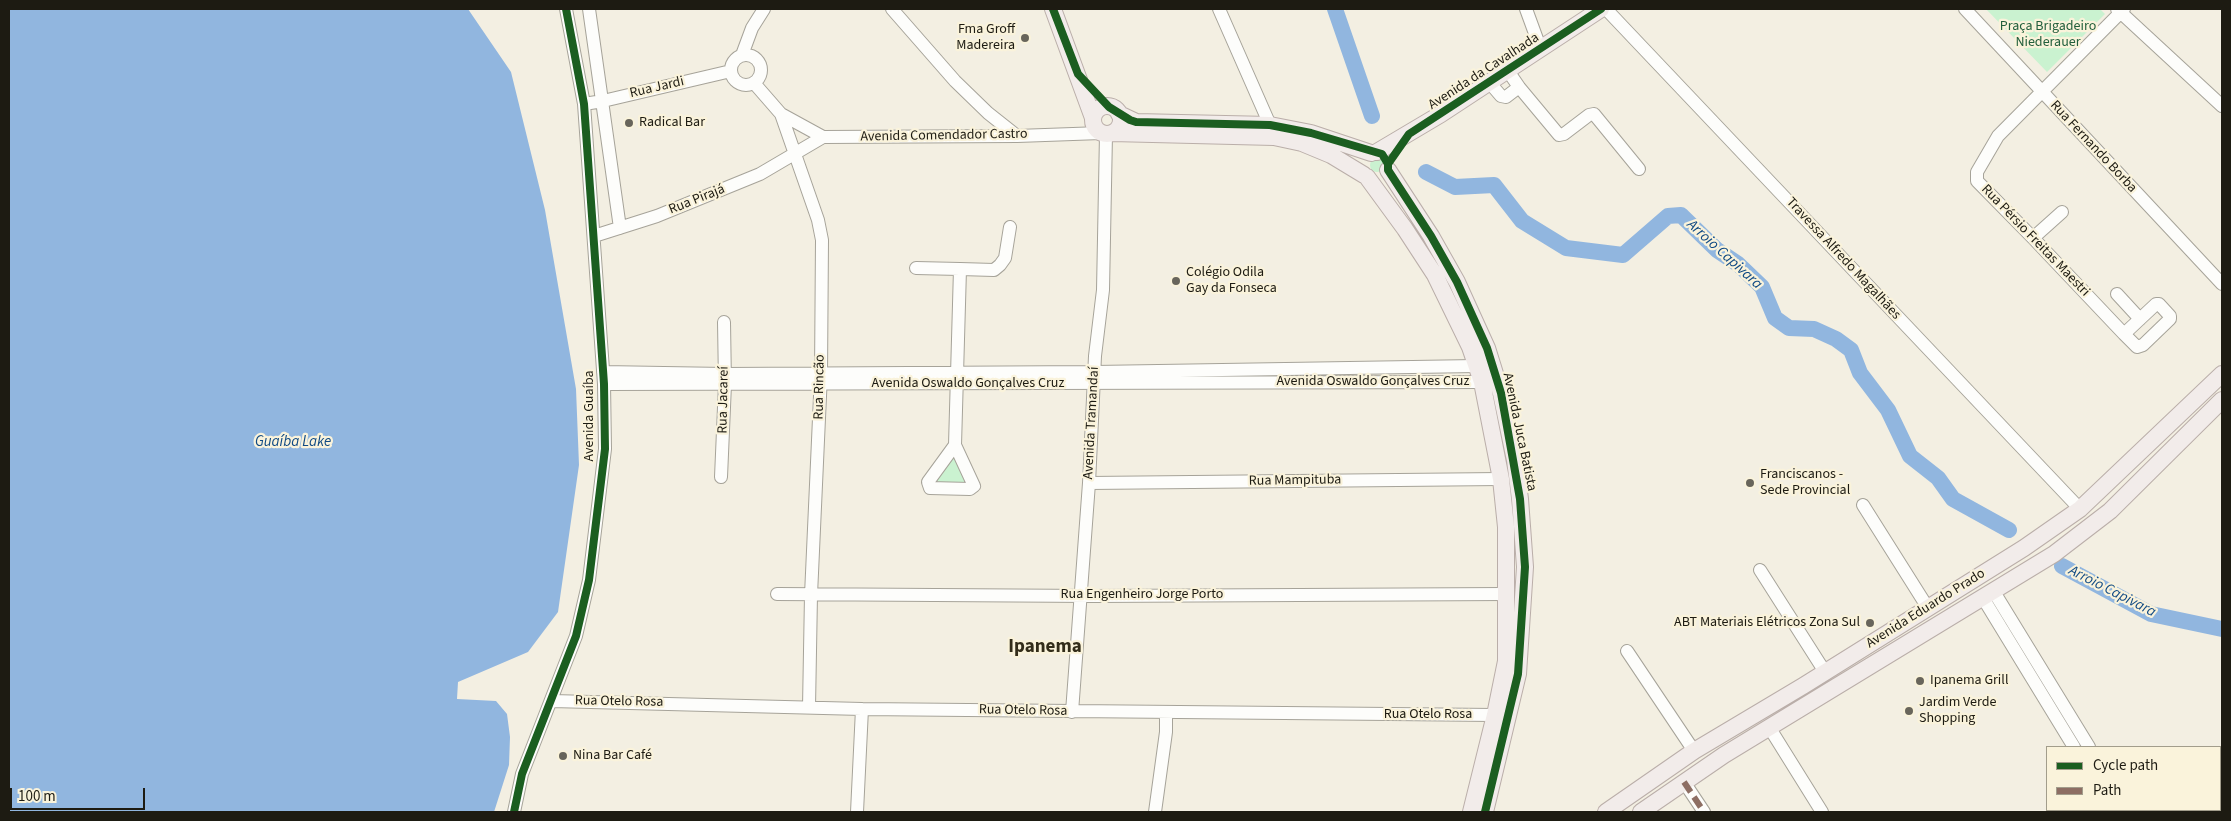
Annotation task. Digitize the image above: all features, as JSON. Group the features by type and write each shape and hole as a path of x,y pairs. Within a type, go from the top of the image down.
{"main road":[{"name":"Avenida Tramandaí","path":"1053,9 1101,127"},
{"name":"Avenida da Cavalhada","path":"1365,176 1361,164 1362,159 1381,160 1408,134 1541,50 1601,9"},
{"name":"Avenida Tramandaí","path":"1078,74 1114,111"},
{"path":"1114,111 1120,125 1101,127 1099,109 1114,111 1136,122 1270,124 1311,133 1381,160 1386,174 1377,180 1365,176"},
{"name":"Avenida Comendador Castro","path":"1101,127 1274,137 1302,142 1331,155 1365,176"},
{"name":"Avenida Juca Batista","path":"1381,160 1431,236 1457,282 1486,348 1502,393 1515,460 1525,567 1518,674 1485,812"},
{"name":"Avenida Juca Batista","path":"1365,176 1405,229 1435,275 1470,347 1482,382 1501,479 1506,528 1506,661 1471,812"},
{"name":"Avenida Eduardo Prado","path":"1606,812 1694,751 1826,672 2024,548 2080,509 2222,374"},
{"name":"Avenida Eduardo Prado","path":"1641,812 1769,727 2054,554 2110,511 2222,400"},
{"path":"1961,587 1980,586 1989,595"},
{"path":"1795,711 1793,699 1802,686"}],"street":[{"name":"Avenida Guaíba","path":"514,812 522,774 576,636 589,580 605,449 603,378 584,104 566,9"},
{"path":"589,9 620,228"},
{"path":"742,55 752,28 764,9"},
{"path":"892,9 955,81 988,113 1018,136"},
{"path":"1219,9 1270,124"},
{"path":"1526,9 1541,50"},
{"name":"Travessa Alfredo Magalhães","path":"1606,9 2080,509"},
{"name":"Rua Fernando Borba","path":"1965,9 2222,284"},
{"path":"2121,10 2222,106"},
{"name":"Rua Pérsio Freitas Maestri","path":"2121,10 1998,136 1977,172 1977,181 2034,238 2124,334 2137,347 2140,347 2170,316 2159,304 2156,304 2124,334"},
{"path":"749,54 756,58 760,64 762,71 754,83 747,85 739,84 733,78 730,71 736,58 742,55 749,54"},
{"name":"Rua Jardi","path":"584,104 730,71"},
{"path":"1508,71 1559,135 1564,134 1589,115 1594,114 1639,169"},
{"path":"1490,82 1502,96 1506,97 1519,87"},
{"name":"Rua Rincão","path":"754,83 781,114 818,220 822,240 821,379 811,596 809,707"},
{"name":"Avenida Comendador Castro","path":"781,114 823,137"},
{"name":"Avenida Comendador Castro","path":"794,153 823,137 1018,136 1065,134 1101,127"},
{"name":"Avenida Tramandaí","path":"1072,712 1094,378 1103,290 1101,127"},
{"name":"Rua Pirajá","path":"594,236 657,216 760,174 794,153"},
{"path":"2034,238 2062,212"},
{"path":"916,268 994,270 1004,258 1010,227"},
{"path":"955,445 960,269"},
{"path":"2117,294 2140,319"},
{"name":"Rua Jacareí","path":"721,477 725,379 724,322"},
{"name":"Avenida Oswaldo Gonçalves Cruz","path":"1094,378 1224,369 1476,366"},
{"path":"1342,368 1342,382"},
{"path":"1224,369 1224,383"},
{"name":"Avenida Oswaldo Gonçalves Cruz","path":"603,378 1094,378 1224,383 1482,382"},
{"name":"Rua Mampituba","path":"1088,483 1501,479"},
{"path":"1864,505 1928,608"},
{"path":"1760,570 1826,672"},
{"name":"Rua Engenheiro Jorge Porto","path":"777,594 811,596 1506,594"},
{"path":"1989,595 2040,680 2073,746"},
{"path":"1627,651 1694,751"},
{"path":"2040,680 2088,746"},
{"name":"Rua Otelo Rosa","path":"552,701 862,709 1495,715"},
{"path":"857,812 862,709"},
{"path":"1155,812 1165,741 1166,713"},
{"path":"1769,727 1822,812"},
{"path":"1684,782 1704,812"}],"green space":[{"name":"Praça Brigadeiro Niederauer","path":"1986,9 2100,9 2105,14 2047,72"},
{"path":"1377,158 1382,160 1384,165 1382,170 1377,172 1372,170 1370,165 1372,160"},
{"path":"954,454 968,483 934,482"}],"water":[{"name":"Guaíba Lake","path":"9,9 468,9 511,72 545,210 576,389 579,465 558,612 528,652 458,682 457,699 496,701 507,714 510,737 509,765 494,812 9,812"}],"waterway":[{"name":"Arroio Capivara","path":"1335,9 1372,116"},
{"name":"Arroio Capivara","path":"1426,172 1455,187 1494,185 1522,221 1566,248 1623,255 1668,216 1681,215 1717,250 1738,264 1762,287 1775,318 1789,328 1814,329 1836,339 1851,350 1860,373 1888,410 1910,456 1938,478 1953,499 2009,530"},
{"name":"Arroio Capivara","path":"2062,566 2151,614 2222,629"}],"marked path":[{"path":"1684,782 1704,812"}],"cycle path":[{"path":"514,812 522,774 576,636 589,580 605,449 604,384 584,104 566,9"},
{"path":"1053,9 1078,74 1109,107 1130,120 1136,122 1270,125 1311,133 1382,154 1388,164 1388,170 1431,236 1457,282 1487,348 1501,393 1520,499 1525,567 1518,674 1485,812"},
{"path":"1388,164 1409,134 1601,9"}],"place":[{"name":"Fma Groff Madereira","path":"1025,38"},
{"name":"Radical Bar","path":"629,123"},
{"name":"Colégio Odila Gay da Fonseca","path":"1176,281"},
{"name":"Franciscanos - Sede Provincial","path":"1750,483"},
{"name":"ABT Materiais Elétricos Zona Sul","path":"1870,623"},
{"name":"Ipanema Grill","path":"1920,681"},
{"name":"Jardim Verde Shopping","path":"1909,711"},
{"name":"Nina Bar Café","path":"563,756"}],"district":[{"name":"Ipanema","path":"1045,648"}]}
